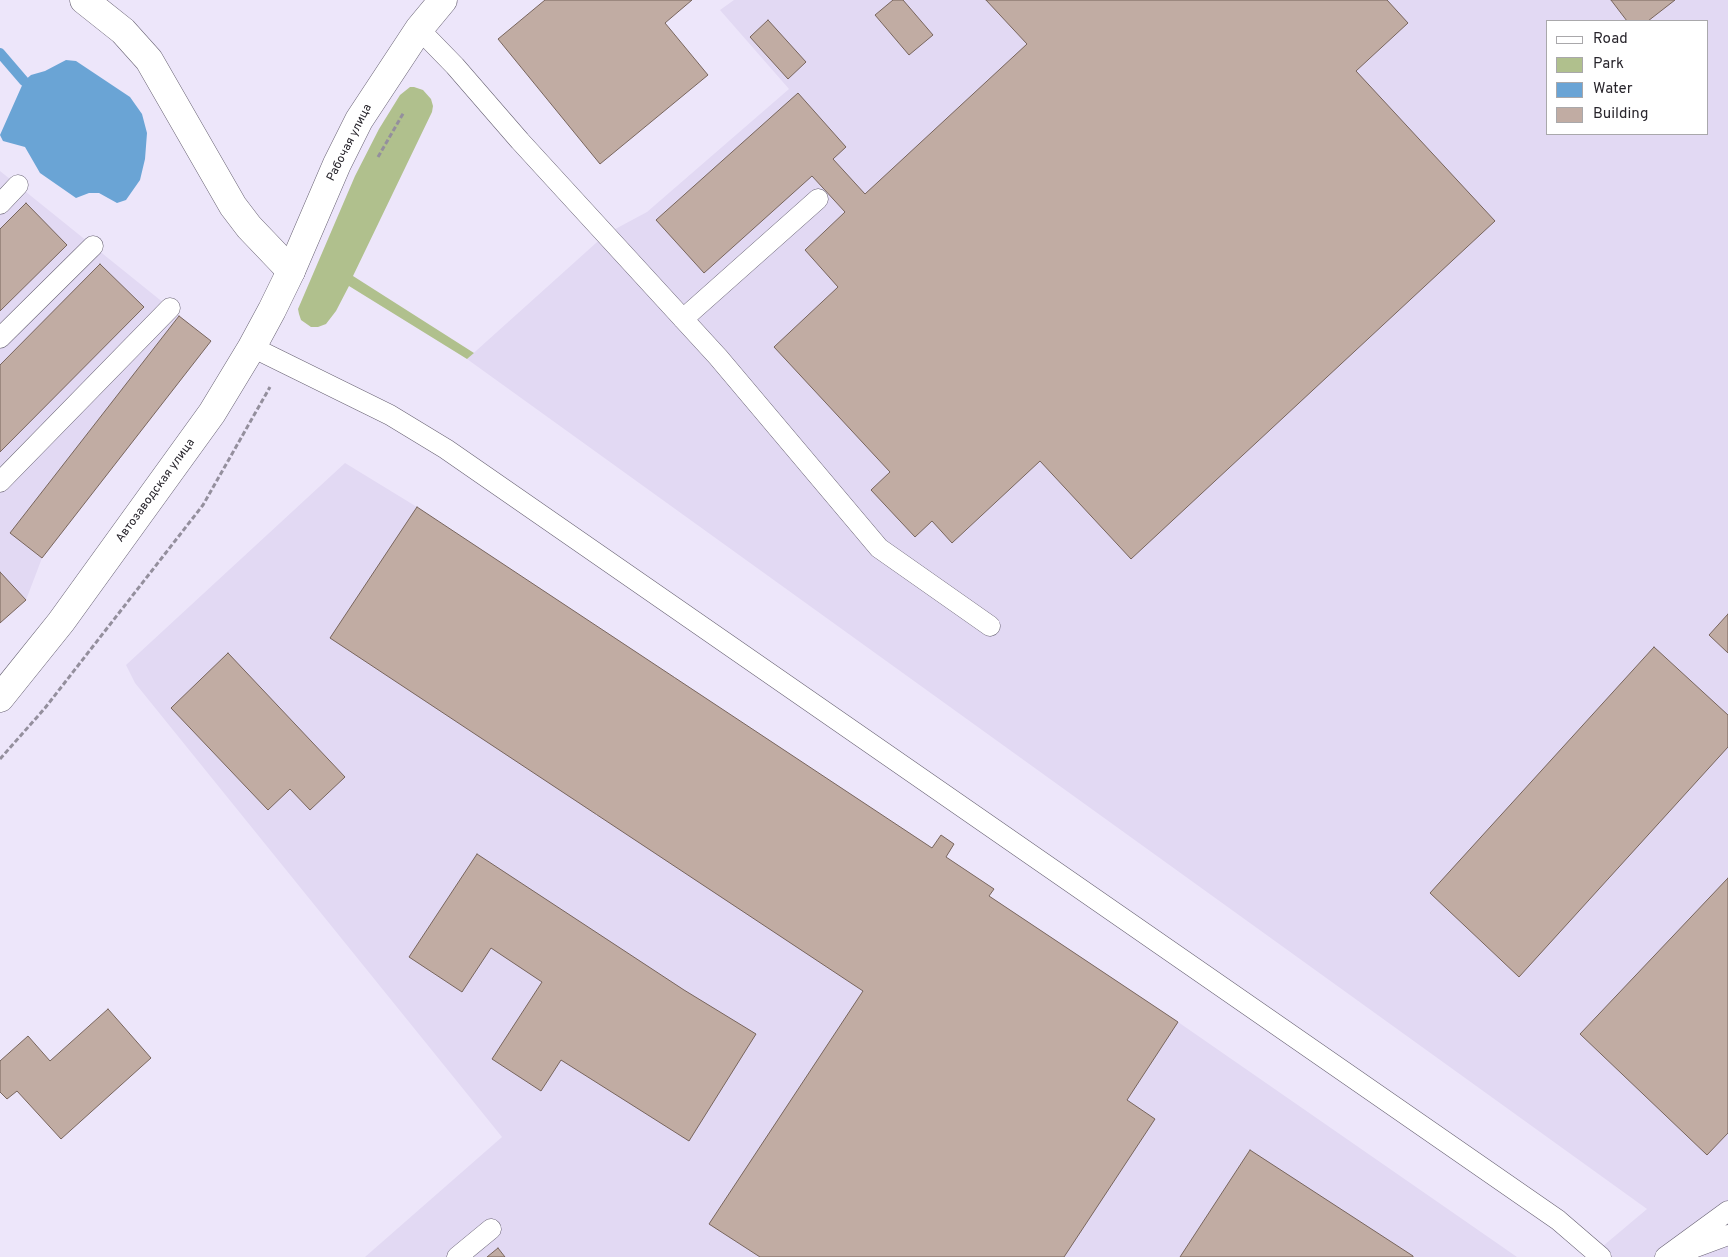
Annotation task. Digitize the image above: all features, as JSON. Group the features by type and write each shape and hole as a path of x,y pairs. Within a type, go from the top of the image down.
{"street":[{"path":"84,0 123,31 149,60 233,206 249,227 291,271"},
{"name":"Рабочая улица","path":"291,271 337,164 359,120 419,30 444,0"},
{"name":"Автозаводская улица","path":"0,698 61,622 212,413 252,347 291,271"}],"lane":[{"path":"419,30 455,66 520,141 718,357 879,548 990,626"},
{"path":"0,204 18,185"},
{"path":"683,319 818,199"},
{"path":"0,338 93,246"},
{"path":"0,482 170,308"},
{"path":"252,347 390,415 446,449 1558,1220 1600,1257"},
{"path":"1665,1257 1728,1211"},
{"path":"458,1257 491,1229"},
{"path":"1670,1257 1728,1235"}],"path":[{"path":"0,759 45,708 203,505 284,363"}],"shaded area":[{"path":"734,0 1728,0 1728,1257 1590,1257 1647,1209 467,359 606,234 647,212 789,89 720,10"},
{"path":"0,171 211,341 42,558 26,600 0,623"},
{"path":"345,463 417,507 932,848 941,835 954,844 946,857 994,889 989,896 1178,1022 1517,1257 365,1257 502,1137 135,683 126,665"}],"green space":[{"path":"410,87 423,90 431,99 432,112 353,276 474,353 467,359 349,286 336,311 326,324 311,327 301,320 299,314 298,309 355,176 379,129 400,95"}],"water":[{"path":"66,60 76,61 130,97 142,114 147,133 145,159 140,180 126,200 117,203 99,193 89,193 76,198 40,173 25,147 3,141 0,135 24,81 31,75 45,71"}],"building":[{"path":"545,0 692,0 665,23 708,75 600,164 498,39"},
{"path":"893,0 903,0 933,35 909,55 875,15"},
{"path":"986,0 1387,0 1408,23 1356,71 1495,221 1131,559 1040,461 952,543 932,521 915,537 871,490 890,472 774,347 838,287 805,250 845,212 812,176 704,273 656,220 798,93 846,147 833,159 865,194 1027,44"},
{"path":"1611,0 1675,0 1649,20 1626,20"},
{"path":"768,20 806,62 788,79 750,37"},
{"path":"26,203 67,245 0,311 0,229"},
{"path":"100,264 144,307 0,452 0,365"},
{"path":"179,316 211,341 42,558 10,533"},
{"path":"417,507 932,848 941,835 954,844 946,857 994,889 989,896 1178,1022 1127,1100 1155,1119 1064,1257 760,1257 709,1224 863,991 330,638"},
{"path":"0,572 26,600 0,623"},
{"path":"1728,614 1728,653 1709,635"},
{"path":"1654,647 1728,715 1728,747 1519,977 1430,893"},
{"path":"228,653 345,777 310,810 290,789 268,810 171,708"},
{"path":"477,854 684,990 756,1034 689,1141 561,1060 541,1091 492,1059 542,982 491,948 462,992 409,957"},
{"path":"1728,878 1728,1133 1707,1155 1580,1034"},
{"path":"108,1009 151,1058 61,1139 17,1091 7,1099 0,1092 0,1061 28,1036 50,1061"},
{"path":"1250,1150 1413,1256 1413,1257 1180,1257"},
{"path":"498,1248 505,1257 487,1257"}],"waterway":[{"path":"0,53 24,81"}]}
